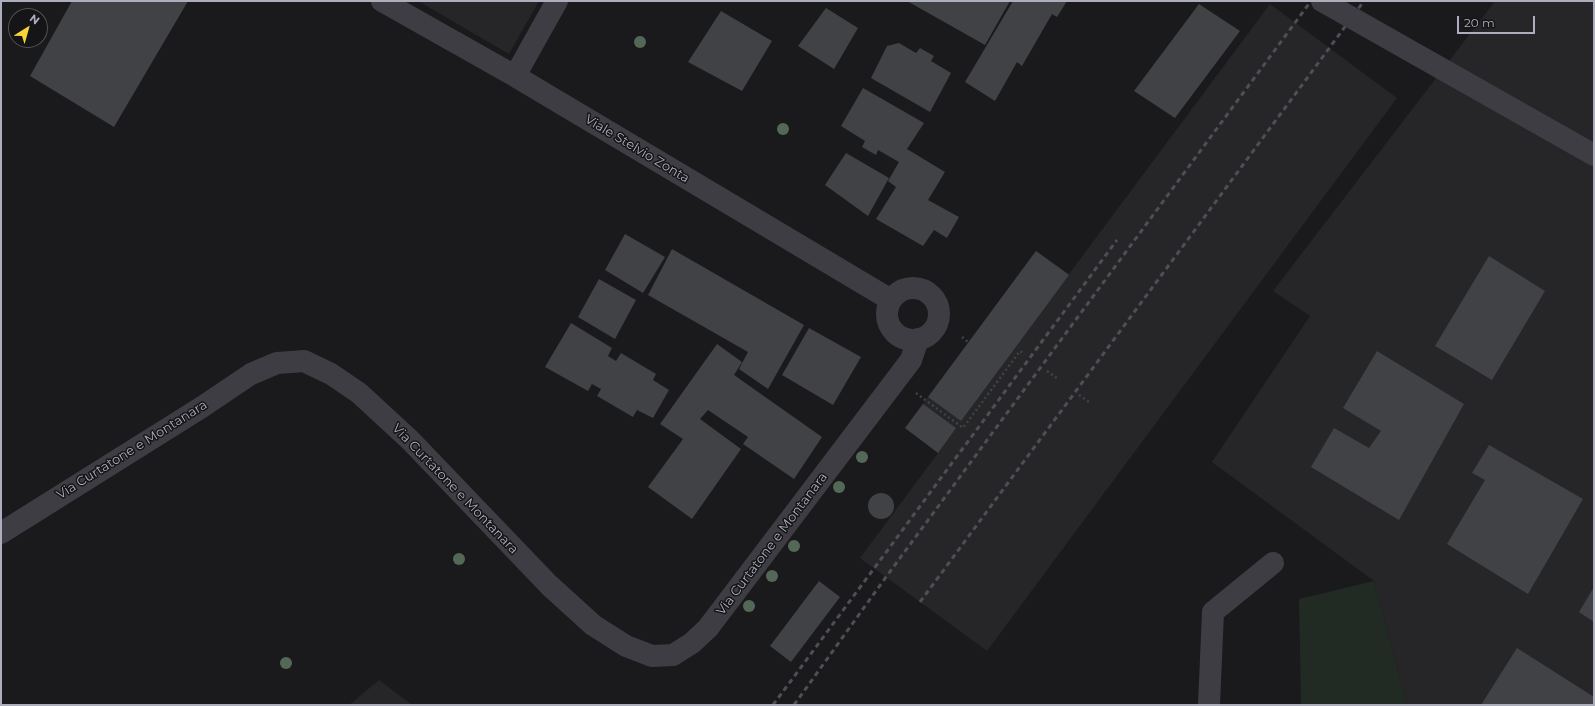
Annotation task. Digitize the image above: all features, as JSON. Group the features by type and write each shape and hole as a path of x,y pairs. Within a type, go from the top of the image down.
{"street":[{"name":"Viale Stelvio Zonta","path":"382,1 515,76 891,300"},
{"path":"515,76 557,1"},
{"path":"1322,1 1594,155"},
{"path":"913,287 922,289 929,293 939,308 937,324 929,334 918,339 910,340 901,337 894,332 889,324 887,316 891,300 897,293 904,289 913,287"},
{"name":"Via Curtatone e Montanara","path":"1,532 202,407 251,374 277,363 304,361 331,374 359,393 410,440 549,585 593,625 626,646 652,656 673,655 692,643 708,628 911,360 918,339"},
{"path":"1209,705 1213,612 1273,563"}],"path":[{"path":"962,337 968,342"},
{"path":"897,379 963,428 1020,351 1025,354"},
{"path":"1001,366 1006,370"},
{"path":"1047,371 1058,379"},
{"path":"1079,395 1089,402"}],"shaded area":[{"path":"418,1 539,1 509,54"},
{"path":"1495,1 1594,1 1594,705 1407,705 1374,581 1212,462 1310,316 1273,291"},
{"path":"1270,4 1397,98 987,651 860,558 938,453 905,428 1036,251 1069,274"},
{"path":"1374,581 1407,705 1301,705 1299,599"},
{"path":"379,680 412,705 349,705"}],"building":[{"path":"72,1 188,1 114,127 30,76 46,48 48,48 48,44"},
{"path":"907,1 1010,1 985,45"},
{"path":"1013,1 1067,1 1057,17 1052,14 1022,66 1017,62 995,101 965,82"},
{"path":"1199,4 1240,31 1175,118 1134,91"},
{"path":"826,8 858,28 834,69 798,46"},
{"path":"721,11 772,41 742,91 688,62"},
{"path":"899,43 916,53 920,48 934,56 931,61 951,73 930,112 871,78 887,46"},
{"path":"863,88 924,123 907,149 945,172 928,200 959,217 947,238 934,230 923,246 876,219 896,187 888,181 899,162 878,150 876,155 862,147 865,141 841,126"},
{"path":"846,153 889,178 868,216 825,185"},
{"path":"625,234 665,257 643,293 605,270"},
{"path":"672,249 804,325 768,389 739,369 748,352 648,295"},
{"path":"1036,251 1069,275 961,421 928,397"},
{"path":"1489,256 1545,291 1492,380 1435,346"},
{"path":"599,279 636,300 615,339 578,317"},
{"path":"571,323 612,348 608,356 616,361 621,353 656,374 653,380 669,390 653,418 637,410 633,417 597,396 601,389 592,384 588,391 545,367"},
{"path":"809,328 861,357 833,405 782,375"},
{"path":"717,344 742,362 734,375 822,437 794,479 743,444 748,437 708,410 700,419 741,449 692,519 648,487 683,439 660,424"},
{"path":"1377,351 1464,404 1399,520 1311,467 1334,428 1369,448 1381,431 1343,408"},
{"path":"923,404 956,428 938,453 905,428"},
{"path":"1489,445 1583,499 1528,594 1447,544 1485,480 1472,473"},
{"path":"881,493 890,497 894,506 890,515 881,519 872,515 868,506 872,497"},
{"path":"819,581 840,597 791,662 770,646"},
{"path":"1594,587 1594,622 1579,612"},
{"path":"1517,648 1594,697 1594,705 1481,705"}],"railway":[{"path":"794,705 886,577 1311,1"},
{"path":"920,602 1364,1"},
{"path":"773,705 1117,240"}]}
